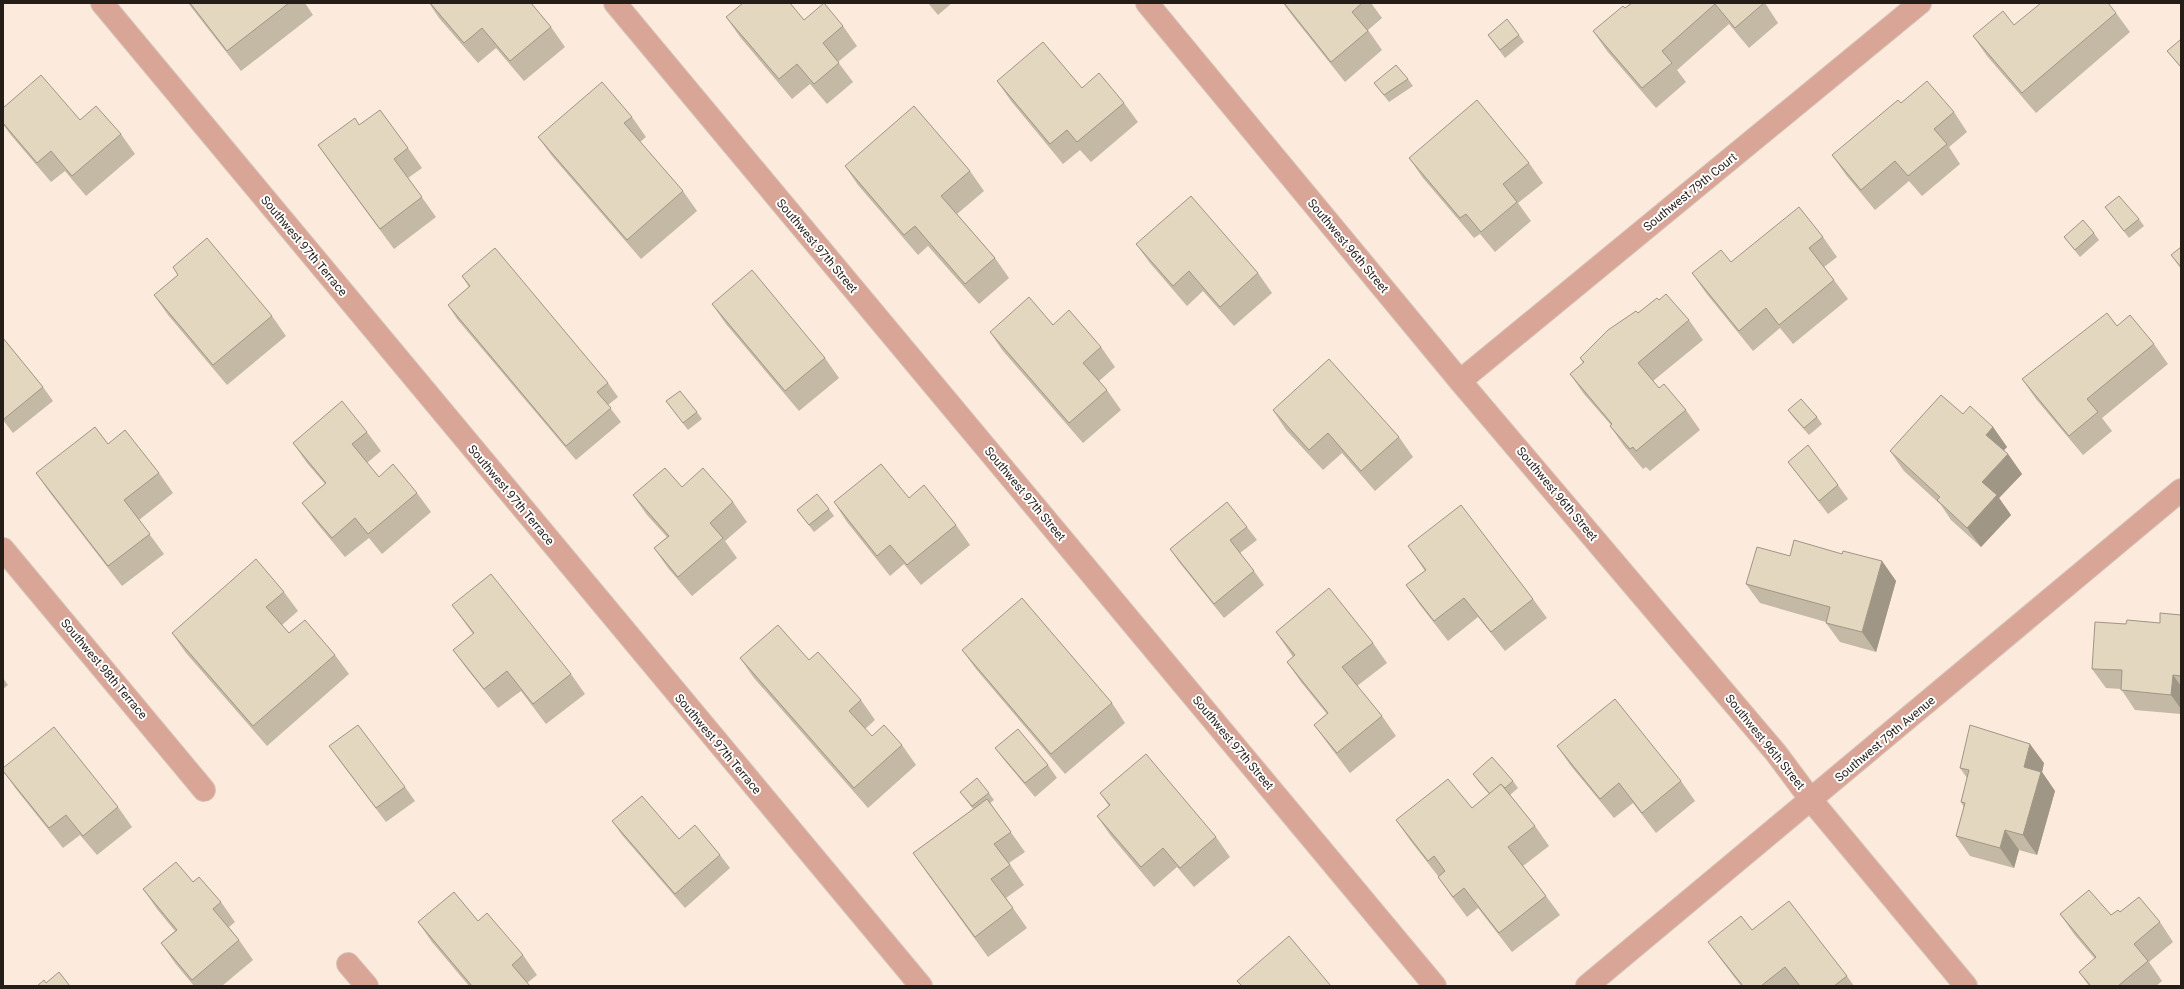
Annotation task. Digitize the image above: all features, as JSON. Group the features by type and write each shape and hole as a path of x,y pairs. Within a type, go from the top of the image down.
{"street":[{"name":"Southwest 97th Terrace","path":"102,3 921,986"},
{"name":"Southwest 97th Street","path":"615,3 1435,986"},
{"name":"Southwest 96th Street","path":"1147,3 1460,381 1776,753 1811,800 1966,986"},
{"name":"Southwest 79th Court","path":"1460,381 1920,3"},
{"name":"Southwest 79th Avenue","path":"1587,986 2181,490"},
{"name":"Southwest 98th Terrace","path":"3,549 204,790"},
{"path":"348,964 367,986"}],"building":[{"path":"190,3 289,3 227,51"},
{"path":"430,3 531,3 551,27 510,61 482,28 464,43"},
{"path":"743,3 790,3 804,20 824,3 843,26 823,43 839,63 814,84 797,64 779,79 726,17"},
{"path":"1284,3 1362,3 1352,12 1368,31 1331,62"},
{"path":"1632,3 1764,3 1735,28 1715,4 1662,51 1672,63 1642,88 1593,31 1623,6 1625,8"},
{"path":"2041,3 2108,3 2116,13 2022,93 1973,36 2003,11 2014,25"},
{"path":"1507,19 1519,35 1500,50 1488,35"},
{"path":"2180,40 2181,41 2181,67 2167,51"},
{"path":"1043,42 1082,88 1099,73 1124,103 1077,142 1067,130 1050,144 997,81"},
{"path":"1396,65 1408,79 1384,95 1374,83"},
{"path":"41,75 80,120 96,106 121,134 72,176 51,151 37,163 3,123 3,108"},
{"path":"1927,81 1954,112 1934,129 1947,144 1908,176 1895,161 1861,190 1832,155 1898,100 1901,103"},
{"path":"602,82 632,117 624,123 683,191 627,240 538,137"},
{"path":"1477,100 1529,163 1503,184 1517,202 1481,232 1466,214 1460,218 1409,158"},
{"path":"914,106 970,171 941,196 995,258 965,284 915,226 904,235 845,166"},
{"path":"380,110 408,148 394,159 422,197 380,229 318,145 355,118 359,125"},
{"path":"1191,196 1258,273 1220,307 1189,271 1173,286 1136,244"},
{"path":"2119,196 2139,219 2124,231 2105,207"},
{"path":"1799,207 1823,237 1809,248 1834,280 1779,325 1766,308 1739,331 1692,273 1721,250 1731,262"},
{"path":"2083,220 2094,233 2075,250 2064,237"},
{"path":"207,238 272,316 213,365 154,295 178,275 173,267"},
{"path":"2181,247 2181,267 2171,255"},
{"path":"495,248 608,383 597,392 611,408 566,446 448,305 470,286 462,276"},
{"path":"752,270 825,358 785,391 712,304"},
{"path":"1666,294 1689,320 1638,363 1659,388 1664,384 1686,410 1636,451 1633,447 1630,449 1610,426 1612,424 1570,374 1584,362 1580,358 1608,330 1636,311 1638,313 1657,298 1659,300"},
{"path":"1029,297 1053,325 1069,310 1101,347 1083,363 1107,390 1069,423 990,332"},
{"path":"2107,313 2117,326 2130,315 2154,344 2087,399 2098,412 2069,436 2022,379"},
{"path":"3,338 43,387 4,419 3,418"},
{"path":"1329,359 1399,437 1361,471 1328,433 1309,450 1273,410"},
{"path":"680,391 697,412 683,423 666,401"},
{"path":"1941,395 1963,414 1970,406 1993,427 1986,435 2008,454 1982,482 1997,495 1967,528 1937,500 1940,497 1890,451"},
{"path":"1801,399 1817,417 1804,428 1788,410"},
{"path":"342,401 367,432 352,444 379,477 393,464 417,493 368,534 355,518 332,538 302,503 326,483 293,443"},
{"path":"95,427 108,444 125,430 159,473 124,500 150,534 108,566 36,473"},
{"path":"1808,445 1838,485 1819,501 1788,462"},
{"path":"881,464 909,498 924,485 956,525 907,565 890,545 877,556 834,502"},
{"path":"665,468 682,487 703,468 733,502 710,523 723,538 678,577 654,548 669,536 633,495"},
{"path":"817,494 829,509 809,525 797,510"},
{"path":"1227,502 1247,527 1230,540 1254,571 1214,604 1170,549"},
{"path":"1461,505 1533,599 1491,632 1464,598 1434,621 1406,585 1426,570 1408,546"},
{"path":"1794,540 1842,554 1843,551 1882,561 1862,632 1826,623 1830,607 1746,584 1757,547 1790,556"},
{"path":"256,559 284,592 266,607 289,633 305,620 335,655 253,726 172,633"},
{"path":"491,574 571,674 533,704 507,671 484,689 453,650 474,633 452,605"},
{"path":"1329,588 1373,643 1342,667 1382,716 1337,753 1314,725 1328,713 1287,662 1295,655 1276,632"},
{"path":"1022,598 1112,703 1051,754 962,650"},
{"path":"2160,613 2181,615 2181,676 2173,675 2171,695 2121,690 2122,670 2092,669 2095,622 2126,624 2127,620 2160,623"},
{"path":"778,625 809,660 818,652 861,700 849,711 872,736 884,725 902,745 854,788 740,658"},
{"path":"1615,699 1681,781 1642,813 1619,783 1600,799 1557,746"},
{"path":"358,725 405,787 376,808 329,746"},
{"path":"1970,725 2030,744 2024,767 2041,772 2023,835 2005,830 2000,848 1956,836 1965,803 1961,802 1969,770 1960,768"},
{"path":"54,727 118,807 83,836 66,815 49,828 3,771 3,768"},
{"path":"1018,729 1048,765 1025,783 995,748"},
{"path":"1146,754 1216,837 1180,868 1163,848 1141,867 1097,816 1110,805 1100,793"},
{"path":"1492,757 1513,781 1505,788 1501,784 1490,794 1473,774"},
{"path":"977,778 989,793 972,806 960,792"},
{"path":"1448,779 1472,808 1501,784 1535,826 1508,847 1546,896 1499,933 1464,888 1453,897 1438,877 1445,871 1434,856 1428,861 1396,820"},
{"path":"642,796 679,839 695,825 720,855 675,894 612,821"},
{"path":"987,799 1011,832 994,844 1010,865 991,879 1013,908 975,937 913,853"},
{"path":"176,862 193,882 199,877 221,902 213,909 239,940 192,980 161,943 177,930 143,889"},
{"path":"2089,890 2111,915 2118,910 2120,912 2139,897 2160,922 2134,944 2148,961 2118,986 2091,986 2079,972 2096,957 2060,914"},
{"path":"454,892 478,921 487,913 523,955 512,965 530,986 472,986 418,922"},
{"path":"1789,901 1847,976 1834,986 1800,986 1785,967 1761,986 1743,986 1708,942 1741,916 1752,930"},
{"path":"1289,936 1331,986 1242,986 1237,981"},
{"path":"59,972 70,986 37,986 44,980 46,983"}]}
